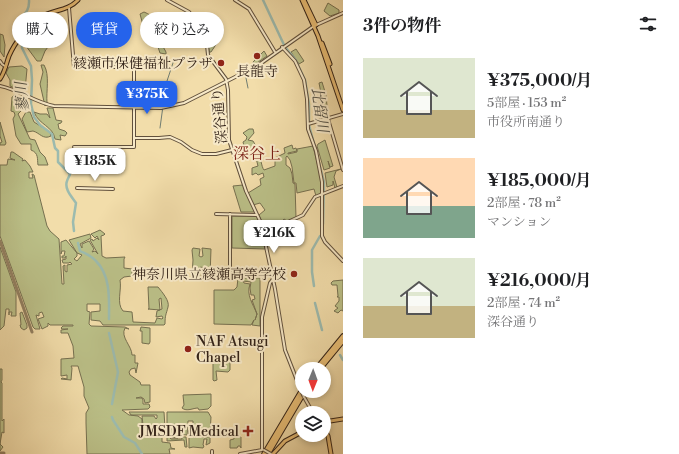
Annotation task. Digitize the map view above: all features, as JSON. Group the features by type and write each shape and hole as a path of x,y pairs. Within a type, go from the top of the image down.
{"highway":[{"path":"322,362 343,336"},
{"path":"326,362 343,341"},
{"path":"263,451 295,398"},
{"path":"271,454 301,398"}],"main road":[{"path":"0,79 11,52 28,28 42,16 69,8 78,0"},
{"path":"303,0 315,25 343,106"},
{"path":"315,25 343,110"},
{"path":"331,421 343,419"},
{"path":"271,454 285,441 295,436"},
{"path":"329,442 331,454"}],"street":[{"path":"235,0 249,9 275,52"},
{"name":"深谷通り","path":"167,1 189,12 200,25 206,35 208,55 224,76 226,81 228,90 228,134 246,192 257,214 264,233 285,350 295,374"},
{"path":"69,8 74,67 134,67 133,148 74,147"},
{"path":"0,86 15,90 33,100 48,105 62,107 164,108 184,103 260,64 315,25 343,13"},
{"path":"284,46 295,61 304,80 309,123 324,193 322,238 343,261"},
{"path":"0,61 6,67"},
{"path":"309,123 343,114"},
{"path":"328,119 343,170"},
{"path":"134,138 159,138 170,136 192,150 202,154 218,154 232,150"},
{"path":"264,233 276,232 290,221 301,216 315,197 343,186"},
{"path":"77,188 113,189"},
{"path":"216,214 257,214"},
{"path":"230,214 230,277"},
{"path":"263,451 262,318 270,283 273,279"},
{"path":"240,454 263,451 271,454"}],"green space":[{"path":"328,3 339,10 339,13 330,16 324,11"},
{"path":"0,34 3,35 5,45 4,57 0,51"},
{"path":"27,48 47,48 41,61 37,61"},
{"path":"158,48 164,48 166,54 160,53"},
{"path":"209,48 214,48 211,52 209,52"},
{"path":"296,49 304,61 299,64 291,52"},
{"path":"264,51 267,56 254,65 253,62"},
{"path":"41,65 44,65 47,73 47,103 45,106 40,84 43,72"},
{"path":"22,66 27,69 25,90 10,86 10,80 6,73 9,67"},
{"path":"322,82 326,95 328,117 324,119 319,83"},
{"path":"15,94 17,97 15,102 21,109 18,114 30,139 35,140 48,165 38,165 36,154 31,150 31,144 21,144 16,136 13,119 15,115 14,112 11,111 12,97"},
{"path":"47,108 53,108 56,120 62,121 58,124 59,129 67,133 65,136 60,135 61,140 55,139 52,131 39,120 34,112 47,114 50,118"},
{"path":"26,112 30,112 34,122 50,132 51,136 42,136 33,131 27,132 22,119"},
{"path":"0,122 6,143 5,145 0,145 2,142 0,136"},
{"path":"249,129 253,129 254,133 248,140 253,141 256,146 247,151 243,142 247,137 243,133"},
{"path":"325,140 333,166 330,167 328,161 330,168 324,170 317,146"},
{"path":"292,145 293,149 296,148 297,151 297,149 313,146 321,179 322,193 316,196 314,189 297,193 292,167 287,156 286,165 290,168 293,183 295,184 296,218 287,221 284,219 274,229 275,231 266,232 259,215 265,210 260,203 253,205 248,193 261,185 260,179 264,177 263,173 258,175 256,173 252,175 252,168 258,166 256,158 258,156 264,170 275,166 275,158 285,153 284,148"},
{"path":"11,152 23,159 22,161 25,160 30,166 33,172 29,172 29,178 33,178 32,174 34,175 47,226 59,239 62,284 64,284 63,266 65,265 65,271 67,272 67,265 72,264 70,262 63,263 62,260 66,259 66,256 65,258 62,258 65,251 62,251 61,254 61,242 66,240 77,253 69,240 90,234 91,238 80,244 82,248 82,244 89,241 94,249 92,252 95,251 98,254 90,240 92,239 93,241 97,238 99,240 97,236 95,238 91,234 100,230 105,234 101,236 102,256 106,258 125,257 124,268 132,269 132,276 124,277 120,280 120,304 123,311 132,312 133,322 155,323 157,318 163,318 162,316 156,317 157,311 160,310 148,309 148,287 158,287 167,299 168,305 164,325 103,325 100,321 91,320 91,312 100,311 100,304 87,304 87,311 90,312 89,324 91,326 125,327 129,329 125,328 124,335 132,355 135,355 135,363 138,363 136,373 135,368 131,369 129,372 130,375 140,382 141,385 150,385 150,402 145,403 144,399 141,397 136,398 142,398 143,404 149,404 150,407 148,409 122,410 129,415 138,416 142,419 142,427 140,428 145,430 141,435 146,431 154,429 165,430 165,434 162,434 162,442 170,443 171,448 175,449 169,449 170,454 87,454 86,413 89,408 84,396 84,387 78,366 71,366 71,380 61,379 67,379 67,375 61,376 61,359 74,358 73,346 68,333 61,333 61,330 68,329 61,328 63,326 73,325 50,325 48,323 48,326 42,329 38,319 44,317 42,312 39,313 39,316 36,315 40,329 35,329 33,327 0,236 0,165 7,165 8,159 15,160 10,158","holes":["77,253 82,255 77,261 74,259 77,256","161,298 162,309 160,310 159,299"]},
{"path":"341,169 336,171 334,177 337,187 335,188 333,181 333,185 327,187 325,173"},
{"path":"243,185 255,212 241,212 233,186"},
{"path":"232,216 257,216 261,225 265,249 232,248"},
{"path":"281,237 287,237 287,245 275,244 275,241 280,240"},
{"path":"0,247 16,292 16,316 11,316 12,312 9,312 9,309 6,309 4,326 0,330"},
{"path":"193,248 200,249 199,256 201,257 203,256 202,248 211,249 210,277 202,276 203,268 201,267 199,268 200,277 192,276"},
{"path":"238,278 260,278 260,326 252,325 254,320 251,325 214,324 214,290 234,290 237,287","holes":["243,281 251,282 251,295 254,295 255,299 252,300 257,314 249,296 250,284 244,283"]},
{"path":"343,280 343,311 341,310 338,313 334,311 338,308 335,306 339,301 339,297 337,297 337,285 332,285 331,283 333,281"},
{"path":"22,312 27,325 27,328 24,330 20,325 20,313"},
{"path":"141,327 150,328 149,344 142,343 142,331 140,331"},
{"path":"216,356 229,356 230,359 229,360 228,358 228,361 230,362 230,370 228,372 216,371 217,380 214,381 213,358"},
{"path":"0,369 2,369 2,421 4,419 4,433 2,432 0,444"},
{"path":"211,394 211,406 208,409 199,410 198,408 186,410 182,408 184,405 183,395"},
{"path":"129,412 164,412 165,428 146,429 143,425 142,416 154,416 156,419 157,415 131,415"},
{"path":"167,412 208,412 211,417 210,434 205,435 205,432 195,432 193,435 189,435 188,431 193,430 193,421 188,421 187,435 176,435 175,433 167,435 167,429 184,429 184,425 167,424"},
{"path":"235,428 236,436 241,437 241,448 238,446 237,448 230,448 230,440 234,439"},
{"path":"167,437 178,438 170,438 171,439 182,439 179,437 186,437 187,447 185,447 184,440 167,441"},
{"path":"190,437 209,437 210,443 206,445 207,439 204,439 203,448 189,448"},
{"path":"0,444 3,447 0,451"}],"waterway":[{"name":"蓼川","path":"29,0 28,9 19,20 15,28 21,38 22,48 31,66 31,104 34,117 40,125 52,134 55,148 58,151 58,162 70,174 66,184 69,193 76,203 73,222 74,231"},
{"name":"比留川","path":"263,0 285,47 295,59 305,80 309,104 309,125 324,182 323,224"},
{"path":"160,128 166,84 174,60"},
{"path":"248,88 245,73 263,63"},
{"name":"比留川","path":"314,286 312,272 312,250 320,236"},
{"name":"蓼川","path":"78,243 80,251 89,255 101,267 107,281 109,319"},
{"name":"比留川","path":"315,303 322,330"},
{"name":"蓼川","path":"109,333 118,372 112,404"},
{"name":"比留川","path":"340,355 343,360"},
{"name":"蓼川","path":"112,417 124,437 135,443 142,454"}],"taxiway":[{"path":"0,241 32,332"}],"place":[{"name":"長龍寺","path":"257,56"},
{"name":"綾瀬市保健福祉プラザ","path":"221,63"},
{"name":"神奈川県立綾瀬高等学校","path":"294,274"},
{"name":"NAF Atsugi Chapel","path":"188,349"},
{"name":"JMSDF Medical","path":"248,431"}],"district":[{"name":"深谷上","path":"257,153"}]}
